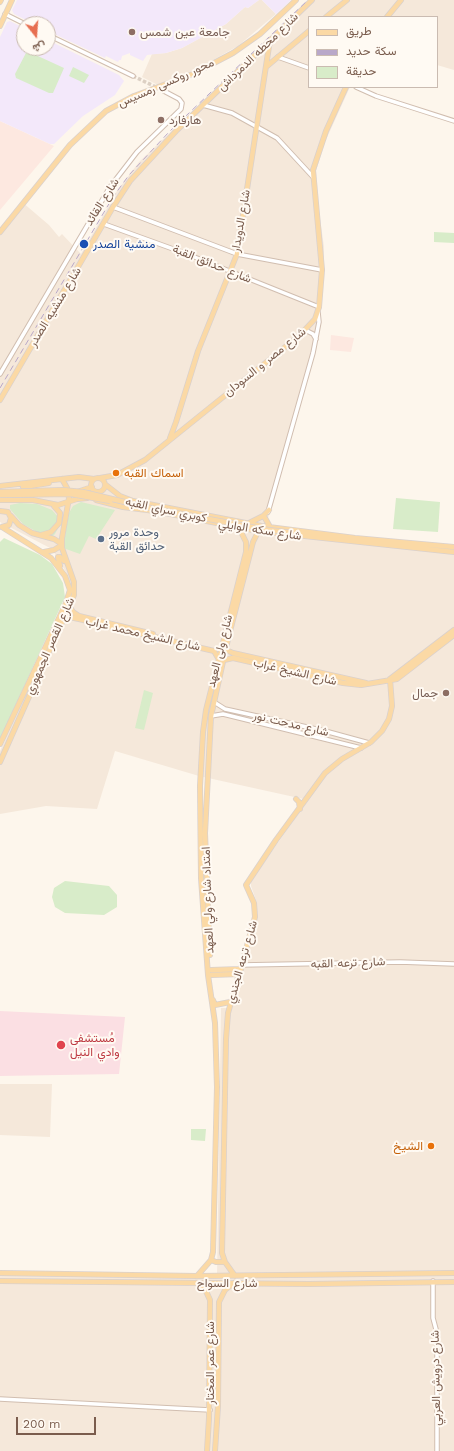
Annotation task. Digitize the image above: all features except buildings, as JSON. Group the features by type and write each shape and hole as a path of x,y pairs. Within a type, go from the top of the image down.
{"main road":[{"path":"0,26 12,0"},
{"name":"محور روكسى رمسيس","path":"0,232 64,150 80,133 106,111 134,96 193,74 234,53 260,34 296,0"},
{"name":"شارع محطه الدمرداش","path":"203,104 312,0"},
{"path":"327,16 347,0"},
{"path":"388,16 401,0"},
{"path":"266,67 308,32"},
{"name":"شارع الدويدار","path":"169,440 198,350 237,254 270,40"},
{"path":"319,310 322,270 320,224 313,177 318,153 346,88"},
{"name":"شارع منشيه الصدر","path":"0,400 113,207 138,171 203,104"},
{"name":"شارع مصر و السودان","path":"106,484 117,475 138,464 305,330 312,323 319,310"},
{"path":"176,422 180,426 184,427"},
{"name":"شارع مصر و السودان","path":"97,478 117,475"},
{"path":"0,486 82,477 97,478 106,484 103,490 99,492 94,491 92,487"},
{"path":"92,487 92,483 97,478"},
{"name":"شارع القصر الجمهوري","path":"0,762 75,590 62,544 69,503 68,490 62,479"},
{"path":"0,491 46,484 54,480"},
{"name":"شارع سكه الوايلي","path":"106,484 116,493 133,501 261,526 355,538 454,547"},
{"path":"69,503 79,491 92,487"},
{"name":"كوبري سراي القبه","path":"0,491 63,490 83,492 154,508 262,529 344,540 355,538"},
{"name":"كوبري سراي القبه","path":"0,495 71,494 114,502 141,510"},
{"name":"شارع سكه الوايلي","path":"0,500 33,500 51,504 69,503 77,499 86,498 141,510 258,531 454,552"},
{"path":"36,535 48,533 58,524 60,513 51,504"},
{"path":"248,523 263,516 269,510"},
{"path":"0,511 6,511 19,525 36,535 54,539 62,544 54,550 44,552"},
{"path":"1,527 10,523 11,516"},
{"path":"265,518 270,527"},
{"name":"شارع ولى العهد","path":"201,777 203,725 221,659 226,650 252,545 261,526"},
{"name":"شارع القصر الجمهوري","path":"0,744 68,597 69,584 60,568 44,552 1,527"},
{"path":"239,528 246,542 250,540 252,545"},
{"name":"شارع ولى العهد","path":"207,778 211,716 222,645 246,552 246,542"},
{"path":"60,568 58,557 66,562"},
{"name":"شارع الشيخ محمد غراب","path":"69,606 72,612 79,616 213,648 222,645"},
{"name":"شارع الشيخ محمد غراب","path":"62,619 69,617 79,619 214,651 221,659"},
{"path":"390,679 454,630"},
{"path":"390,679 399,678 454,634"},
{"name":"شارع الشيخ غراب","path":"226,650 287,668 351,684 361,685 390,679"},
{"name":"شارع الشيخ غراب","path":"221,659 233,658 287,668"},
{"name":"شارع ترعه الجندي","path":"235,1276 225,1262 222,1253 226,1024 230,1002 241,969 256,910 246,888 247,883 328,771 342,759 369,743 382,732 391,714 392,692 390,679"},
{"name":"امتداد شارع ولي العهد","path":"201,777 203,832"},
{"name":"امتداد شارع ولي العهد","path":"207,778 201,878 210,973"},
{"path":"296,799 300,809"},
{"name":"شارع ترعه القبه","path":"210,973 241,969"},
{"name":"شارع ترعه الجندي","path":"210,973 215,1023 217,1087 213,1252 211,1260"},
{"path":"213,1005 230,1002"},
{"path":"214,1183 223,1183"},
{"path":"197,1276 211,1260 216,1262 225,1262"},
{"name":"شارع السواح","path":"0,1273 197,1276 319,1276 454,1273"},
{"path":"125,1275 132,1278 132,1282"},
{"path":"143,1275 141,1278 147,1282"},
{"path":"307,1276 309,1284"},
{"path":"319,1276 322,1283"},
{"name":"شارع السواح","path":"0,1281 309,1284 433,1281 454,1282"},
{"path":"195,1282 205,1289 210,1300 215,1298 219,1302 225,1290 235,1283"},
{"name":"شارع عمر المختار","path":"207,1451 210,1410 210,1300"},
{"name":"شارع عمر المختار","path":"215,1451 218,1406 219,1302"}],"street":[{"path":"5,14 16,20"},
{"path":"56,39 133,76"},
{"path":"278,57 308,68"},
{"path":"358,88 376,96 454,121"},
{"name":"شارع القائد","path":"0,374 110,187 137,152 181,109 182,103 178,98 162,90"},
{"path":"203,104 232,113 257,125 277,138 313,177"},
{"path":"113,207 237,254 322,270"},
{"name":"شارع حدائق القبة","path":"104,224 140,236 229,271 319,310"},
{"path":"261,526 269,510 316,339 319,322 319,310"},
{"path":"305,330 311,332 316,339"},
{"name":"شارع مدحت نور","path":"214,702 225,709 325,731 369,743"},
{"name":"شارع مدحت نور","path":"211,716 223,714 360,748"},
{"name":"شارع ترعه القبه","path":"241,969 397,962 454,964"},
{"name":"شارع درويش العربي","path":"433,1281 433,1312 437,1342 437,1451"},
{"path":"0,1398 210,1410"}],"shaded area":[{"name":"جامعة عين شمس","path":"17,0 259,0 248,8 245,7 226,24 182,48 166,53 147,55 143,61 130,55 130,53 122,56 121,60 118,62 106,56 105,58 56,35 56,16 18,16 14,14 12,10"},
{"path":"259,0 262,0 276,14 238,46 186,75 158,85 142,77 152,54 166,53 182,48 226,24 245,7 248,8"},
{"path":"262,0 291,0 276,14"},
{"path":"310,0 454,0 454,70 438,65 438,16 308,16 308,88 350,88 325,142 316,171 317,196 324,247 324,271 318,339 271,511 262,531 454,549 454,1451 0,1451 0,1275 217,1277 221,1008 231,1008 257,917 257,903 251,886 251,881 308,800 199,776 115,751 97,809 46,806 0,814 0,751 72,591 67,574 52,549 0,522 0,230 22,202 49,225 59,237 62,234 81,254 117,191 139,162"},
{"path":"10,21 16,24 16,56 56,56 56,44 119,75 124,81 115,95 83,116 54,144 50,144 0,121 0,37 7,22"},
{"path":"0,121 54,146 0,210"},
{"path":"331,335 354,338 351,352 330,350"},
{"name":"مُستشفى وادي النيل","path":"0,1011 125,1017 119,1074 0,1076"},
{"path":"0,1084 52,1084 50,1137 0,1135"}],"green space":[{"path":"24,56 38,56 64,68 53,93 49,93 16,78 15,74"},
{"path":"73,67 89,75 84,83 69,76"},
{"path":"434,232 454,233 454,243 434,242"},
{"path":"396,498 440,502 438,532 393,529"},
{"path":"81,502 115,510 96,539 89,536 80,554 63,548 69,513 73,506"},
{"path":"20,503 37,504 52,510 58,517 59,526 55,534 52,537 46,537 23,524 10,509 10,505"},
{"path":"4,538 40,555 52,564 63,583 65,597 0,739 0,542"},
{"path":"144,690 153,693 144,730 135,728"},
{"path":"65,881 109,886 117,895 117,907 104,915 65,913 55,907 52,897 54,888"},
{"path":"191,1129 206,1129 205,1141 191,1140"}],"tunnel":[{"path":"133,76 162,90"}],"railway":[{"path":"0,388 113,197 129,175 169,132 308,0"}],"place":[{"name":"جامعة عين شمس","path":"132,32"},
{"name":"هارفارد","path":"161,120"},
{"name":"منشية الصدر","path":"84,244"},
{"name":"اسماك القبه","path":"116,473"},
{"name":"وحدة مرور حدائق القبة","path":"101,539"},
{"name":"جمال","path":"446,693"},
{"name":"مُستشفى وادي النيل","path":"61,1045"},
{"name":"الشيخ","path":"431,1146"}]}
